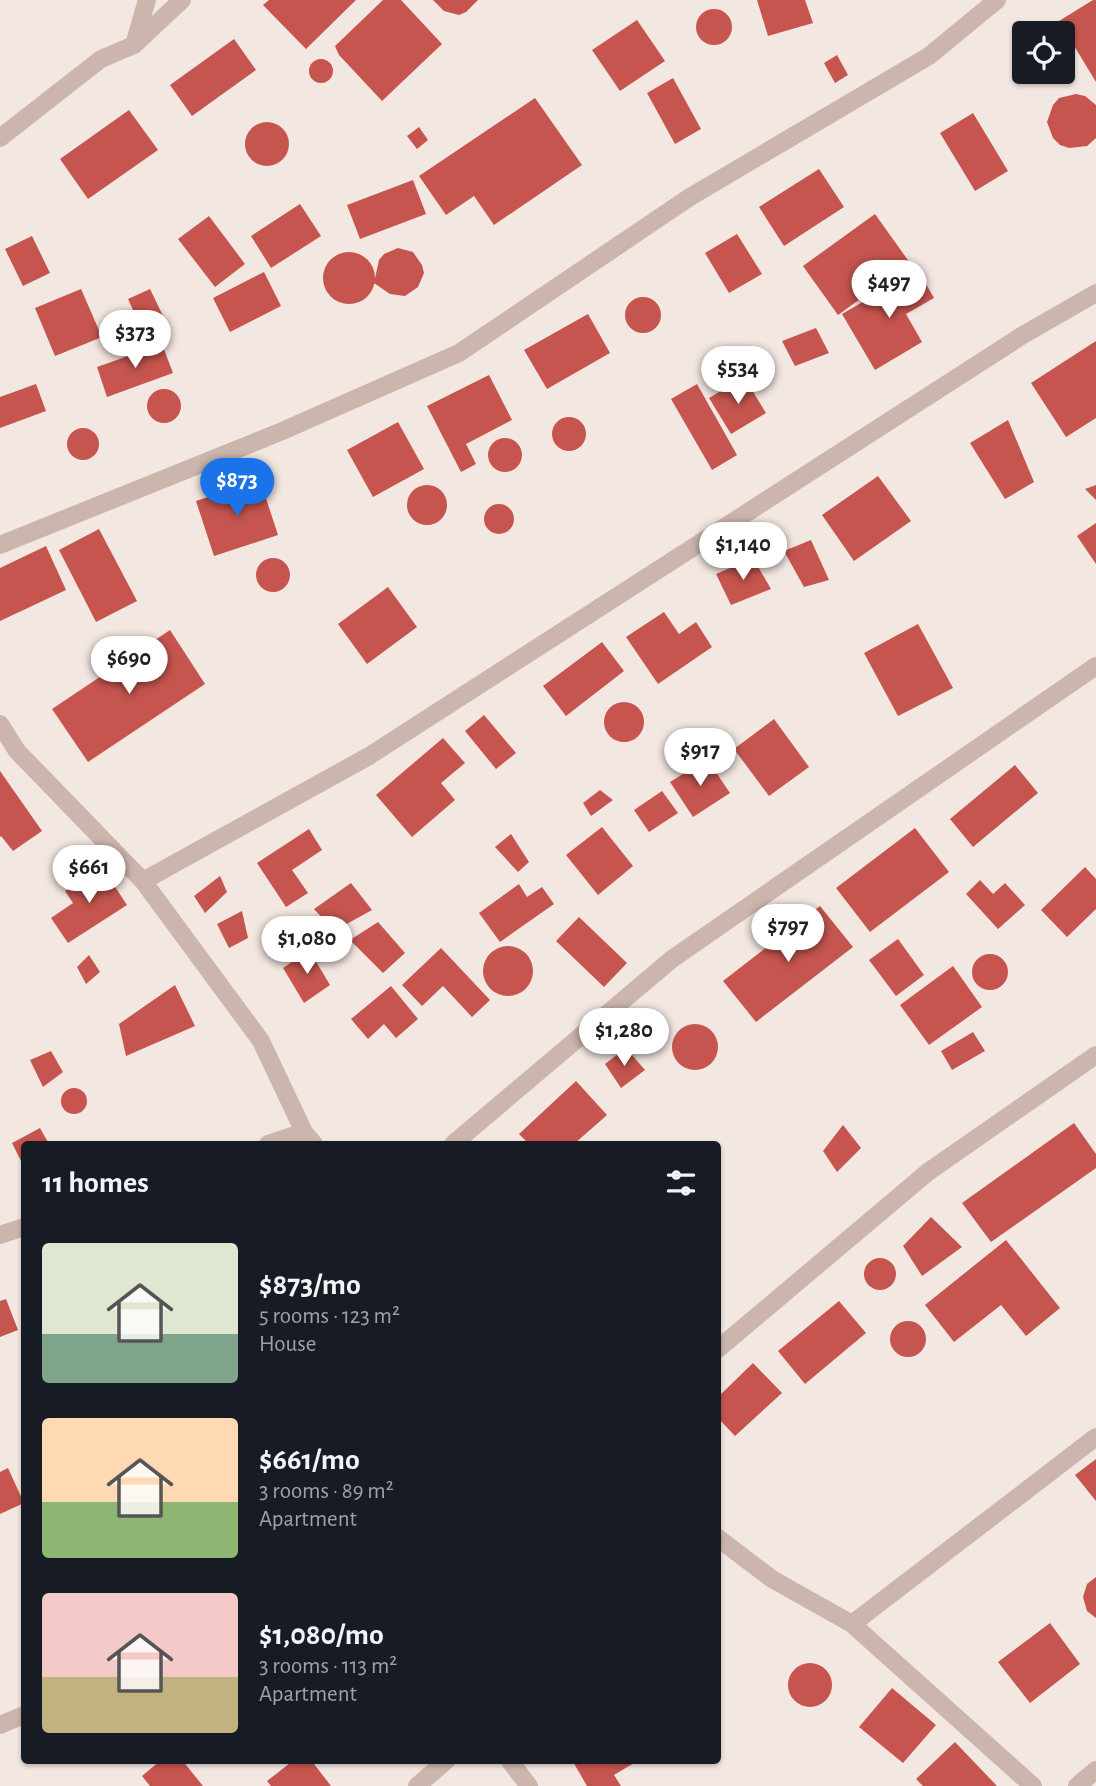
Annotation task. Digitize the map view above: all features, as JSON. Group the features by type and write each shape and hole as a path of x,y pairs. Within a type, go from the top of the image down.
{"street":[{"path":"134,46 147,0"},
{"path":"0,138 101,59 134,46 182,0"},
{"path":"0,545 280,432 459,353 690,197 929,56 997,0"},
{"path":"143,881 369,756 1023,335 1096,293"},
{"path":"457,1141 672,959 1096,666"},
{"path":"0,724 17,751 143,881 261,1041 309,1138 288,1141"},
{"path":"721,1346 928,1172 1096,1055"},
{"path":"0,1235 21,1228"},
{"path":"852,1624 1096,1437"},
{"path":"721,1540 772,1579 852,1624 1033,1786"},
{"path":"0,1725 21,1716"},
{"path":"417,1786 442,1764"},
{"path":"512,1764 528,1786"},
{"path":"1077,1786 1096,1770"}],"building":[{"path":"269,0 356,0 306,49 263,5"},
{"path":"383,0 401,0 442,44 382,101 339,55 335,46"},
{"path":"433,0 478,0 459,15 444,11"},
{"path":"757,0 805,0 813,23 768,36"},
{"path":"1096,0 1096,82 1075,47 1075,21 1059,21"},
{"path":"714,9 727,14 732,27 727,40 714,45 701,40 696,27 701,14"},
{"path":"637,20 665,61 620,91 592,50"},
{"path":"234,39 256,70 192,116 170,85"},
{"path":"837,55 848,75 835,83 824,63"},
{"path":"321,59 330,62 333,71 330,80 321,83 312,80 309,71 312,62"},
{"path":"673,78 701,129 675,144 647,93"},
{"path":"1076,94 1085,96 1096,105 1096,138 1087,146 1069,148 1060,145 1053,138 1047,122 1053,105 1059,98"},
{"path":"535,98 582,165 494,225 474,196 446,215 419,176"},
{"path":"129,110 158,150 88,199 60,159"},
{"path":"973,113 1008,171 975,191 940,133"},
{"path":"267,122 283,128 289,144 283,160 267,166 251,160 245,144 251,128"},
{"path":"419,127 428,140 417,149 407,136"},
{"path":"819,169 844,207 784,246 759,207"},
{"path":"413,180 426,214 360,239 347,205"},
{"path":"300,204 321,236 271,268 251,236"},
{"path":"875,214 910,263 838,315 803,266"},
{"path":"209,216 245,264 215,287 178,239"},
{"path":"737,234 762,274 729,293 705,253"},
{"path":"32,236 50,273 23,286 5,249"},
{"path":"398,248 413,252 424,273 418,287 405,296 390,294 374,283 379,260 384,254"},
{"path":"349,252 359,254 367,260 373,268 373,288 367,296 359,302 349,304 339,302 331,296 325,288 323,278 325,268 331,260 339,254"},
{"path":"918,270 934,298 906,314 922,342 875,370 842,314"},
{"path":"264,272 281,306 230,332 213,298"},
{"path":"81,289 102,337 55,356 35,308"},
{"path":"150,289 169,328 146,338 128,299"},
{"path":"643,297 655,303 661,315 655,327 643,333 631,327 625,315 631,303"},
{"path":"588,314 610,353 547,389 524,350"},
{"path":"816,328 829,353 795,366 782,341"},
{"path":"1096,341 1096,418 1066,437 1031,383"},
{"path":"162,344 173,373 107,397 97,367"},
{"path":"489,375 512,420 466,444 476,464 461,472 427,406"},
{"path":"744,377 766,413 731,434 709,398"},
{"path":"36,384 46,411 0,428 0,397"},
{"path":"697,384 737,455 712,470 671,399"},
{"path":"164,389 176,394 181,406 176,418 164,423 152,418 147,406 152,394"},
{"path":"569,417 581,422 586,434 581,446 569,451 557,446 552,434 557,422"},
{"path":"1008,420 1034,482 1005,499 970,443"},
{"path":"398,422 424,469 373,497 347,450"},
{"path":"83,428 95,432 99,444 95,456 83,460 71,456 67,444 71,432"},
{"path":"505,438 517,443 522,455 517,467 505,472 493,467 488,455 493,443"},
{"path":"878,476 911,521 854,561 822,515"},
{"path":"260,480 278,535 214,556 196,501"},
{"path":"427,485 441,491 447,505 441,519 427,525 413,519 407,505 413,491"},
{"path":"1096,485 1096,500 1085,489"},
{"path":"499,504 510,508 514,519 510,530 499,534 488,530 484,519 488,508"},
{"path":"1096,523 1096,564 1077,536"},
{"path":"99,529 137,601 96,622 59,550"},
{"path":"811,540 829,580 804,587 784,551"},
{"path":"46,546 66,590 0,621 0,568"},
{"path":"273,558 285,563 290,575 285,587 273,592 261,587 256,575 261,563"},
{"path":"753,558 771,589 731,605 716,574"},
{"path":"388,587 417,627 367,664 338,624"},
{"path":"664,612 679,634 696,622 712,647 658,684 626,637"},
{"path":"918,624 953,688 898,716 864,653"},
{"path":"170,630 205,684 88,762 52,709"},
{"path":"602,642 624,671 566,716 543,686"},
{"path":"624,702 632,703 638,708 643,714 643,730 638,736 632,741 624,742 616,741 610,736 605,730 604,722 605,714 610,708 616,703"},
{"path":"484,715 516,753 496,769 465,731"},
{"path":"774,719 809,767 769,796 734,749"},
{"path":"443,738 465,763 441,783 455,800 412,837 376,795"},
{"path":"707,759 730,793 693,817 670,782"},
{"path":"1015,765 1038,793 973,847 950,819"},
{"path":"0,771 42,831 13,851 0,837"},
{"path":"600,790 613,800 591,816 583,803"},
{"path":"662,791 678,813 649,832 634,810"},
{"path":"602,827 633,866 598,895 566,855"},
{"path":"915,828 949,872 870,932 836,888"},
{"path":"309,829 322,850 292,870 308,893 286,907 257,863"},
{"path":"511,834 529,862 518,872 495,847"},
{"path":"102,867 127,905 68,943 51,918 73,903 65,891"},
{"path":"1085,867 1096,879 1096,909 1067,937 1041,910"},
{"path":"220,876 227,892 205,913 194,896"},
{"path":"980,880 993,894 1005,883 1025,905 998,929 966,894"},
{"path":"351,883 372,910 334,931 314,909"},
{"path":"519,884 527,897 542,887 554,904 500,942 479,913"},
{"path":"820,906 853,947 756,1022 723,981"},
{"path":"242,911 248,938 229,948 217,924"},
{"path":"579,917 627,963 604,987 556,941"},
{"path":"378,922 405,953 383,973 350,940"},
{"path":"898,939 924,975 896,996 869,960"},
{"path":"508,946 526,953 533,971 526,989 508,996 490,989 483,971 490,953"},
{"path":"441,948 490,1000 472,1017 443,986 422,1006 402,985"},
{"path":"309,950 330,985 304,1003 283,968"},
{"path":"990,954 1002,960 1008,972 1002,984 990,990 978,984 972,972 978,960"},
{"path":"89,955 100,972 86,984 77,967"},
{"path":"953,966 982,1007 929,1045 900,1005"},
{"path":"175,985 195,1026 126,1056 119,1024"},
{"path":"391,986 418,1019 396,1038 384,1024 368,1039 351,1019"},
{"path":"695,1024 711,1031 718,1047 711,1063 695,1070 679,1063 672,1047 679,1031"},
{"path":"973,1032 985,1051 952,1070 941,1051"},
{"path":"626,1048 645,1070 621,1088 605,1064"},
{"path":"51,1051 63,1072 43,1087 30,1060"},
{"path":"576,1081 607,1115 577,1141 526,1141 519,1134"},
{"path":"74,1088 83,1092 87,1101 83,1110 74,1114 65,1110 61,1101 65,1092"},
{"path":"1074,1123 1096,1154 1096,1168 991,1242 962,1203"},
{"path":"843,1125 861,1148 837,1172 823,1151"},
{"path":"40,1128 47,1141 21,1141 21,1161 12,1143"},
{"path":"931,1217 962,1247 922,1276 903,1246"},
{"path":"1006,1240 1060,1308 1026,1336 1001,1305 954,1342 925,1305"},
{"path":"880,1258 891,1263 896,1274 891,1285 880,1290 869,1285 864,1274 869,1263"},
{"path":"6,1299 18,1330 0,1337 0,1301"},
{"path":"839,1301 866,1333 805,1384 778,1351"},
{"path":"908,1321 921,1326 926,1339 921,1352 908,1357 895,1352 890,1339 895,1326"},
{"path":"753,1363 782,1393 735,1436 721,1421 721,1394"},
{"path":"1096,1459 1096,1501 1075,1475"},
{"path":"8,1468 21,1496 21,1504 0,1514 0,1472"},
{"path":"1096,1577 1096,1618 1087,1611 1083,1597 1087,1584"},
{"path":"1050,1623 1080,1664 1030,1703 998,1662"},
{"path":"810,1663 825,1670 832,1685 825,1700 810,1707 795,1700 788,1685 795,1670"},
{"path":"892,1688 936,1725 903,1763 859,1727"},
{"path":"955,1742 997,1786 923,1786 916,1779"},
{"path":"156,1764 185,1764 203,1786 150,1786 142,1776"},
{"path":"289,1764 314,1764 331,1786 271,1786 267,1781"},
{"path":"574,1764 632,1764 614,1775 621,1786 587,1786"}]}
